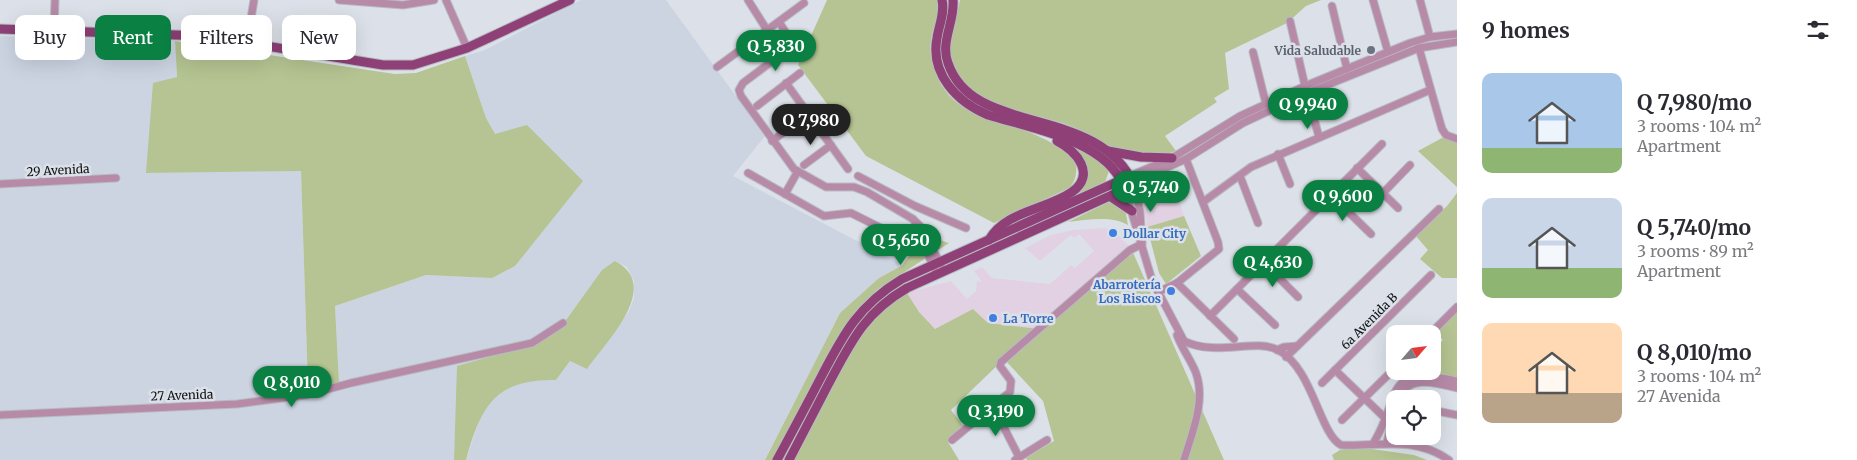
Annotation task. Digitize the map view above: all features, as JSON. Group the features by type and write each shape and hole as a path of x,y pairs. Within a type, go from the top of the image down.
{"main road":[{"path":"272,47 383,65 402,66 437,60 570,0"},
{"path":"942,0 943,12 935,54 943,78 957,96 977,111 1066,139 1091,151 1105,161 1121,180 1125,190"},
{"path":"953,0 954,9 945,48 947,62 952,74 966,93 989,106 1076,133 1105,150 1120,163 1132,181"},
{"path":"0,29 15,29"},
{"path":"85,31 181,35"},
{"path":"989,240 1004,223 1070,194 1081,178 1082,166 1072,149 1023,126"},
{"path":"1105,150 1141,157 1172,158"},
{"path":"777,460 845,331 866,306 885,289 936,263 1121,180 1132,181"},
{"path":"788,460 854,336 873,313 891,297 940,272 1111,197 1125,190 1132,181"},
{"path":"1111,197 1132,211"}],"street":[{"path":"54,15 55,0"},
{"path":"252,15 254,0"},
{"path":"339,0 403,5 434,0"},
{"path":"446,0 467,48"},
{"path":"1373,0 1388,52"},
{"path":"1420,0 1430,37"},
{"path":"750,1 767,30"},
{"path":"717,67 804,4"},
{"path":"1332,6 1347,69"},
{"path":"778,22 792,42 791,47 743,83 739,90 772,141 790,166 798,172 826,187 854,187 871,195 915,222 921,227 940,272"},
{"path":"1290,22 1319,137"},
{"path":"1132,181 1146,177 1186,159 1224,133 1347,69 1430,37 1457,34"},
{"path":"1132,181 1220,127 1266,104 1419,48 1457,42"},
{"path":"1419,48 1444,132 1457,139"},
{"path":"1253,52 1266,104"},
{"path":"756,106 800,73"},
{"path":"786,83 848,169"},
{"path":"1203,202 1251,167 1430,90"},
{"path":"772,141 808,114"},
{"path":"804,165 830,144"},
{"path":"1210,316 1382,144"},
{"path":"1278,154 1290,184"},
{"path":"1158,292 1176,283 1218,249 1203,202 1186,159"},
{"path":"1383,193 1410,165"},
{"path":"1357,168 1398,208"},
{"path":"785,194 798,172"},
{"path":"748,174 824,216 852,213 905,240"},
{"path":"858,176 915,206 966,228"},
{"path":"1240,176 1258,223"},
{"name":"29 Avenida","path":"0,184 116,178"},
{"path":"1132,181 1140,212 1145,261 1158,292 1184,340 1200,347 1268,348 1278,350 1286,357 1310,388 1335,440 1341,445 1386,442"},
{"path":"871,195 876,186"},
{"path":"1125,190 1142,244"},
{"path":"1331,195 1371,234"},
{"path":"1286,357 1439,208"},
{"path":"952,440 1010,392 1012,387 1011,381 1000,366 1001,362 1130,250 1142,244"},
{"path":"1264,262 1298,297"},
{"name":"6a Avenida B","path":"1322,383 1431,275"},
{"path":"1176,283 1234,339"},
{"path":"1237,289 1275,325"},
{"path":"1439,325 1457,306"},
{"path":"1171,317 1199,385 1197,414 1184,460"},
{"name":"27 Avenida","path":"0,415 237,404 306,395 351,383 532,343 563,323"},
{"path":"1278,350 1284,347 1297,346"},
{"path":"1336,370 1386,417"},
{"path":"1396,390 1408,380 1429,375 1456,384"},
{"path":"1342,420 1386,377"},
{"path":"1404,390 1419,382 1456,384"},
{"path":"993,406 1017,459 1047,440"},
{"path":"1441,411 1457,414"},
{"path":"1374,442 1386,422"},
{"path":"1410,445 1418,446 1449,460"}],"shaded area":[{"path":"581,0 666,0 765,136 733,176 903,265 879,278 840,313 765,460 466,460 482,412 497,396 513,385 532,380 556,380 570,361 587,368 629,311 634,298 634,281 627,267 615,261 559,330 538,343 458,366 454,460 0,460 0,36 15,36 15,60 85,60 85,38 95,39 95,60 171,60 171,41 175,41 177,77 147,173 301,170 308,387 339,382 335,306 426,275 492,278 495,135 486,118 465,56 485,50"},
{"path":"1170,173 1184,216 1147,227 1140,180"},
{"path":"1105,228 1115,232 1131,248 1039,329 988,323 973,309 935,329 919,312 907,293 951,281 967,299 976,291 977,281 982,282 974,271 982,267 992,278 1050,284 1071,265 1075,268 1094,251 1079,234 1074,238 1071,235 1040,261 1025,248 1051,235 1073,230"}],"green space":[{"path":"827,0 937,0 938,15 930,48 935,71 941,85 960,105 972,112 1040,137 1076,159 1076,175 1072,185 994,223 866,156 798,65"},
{"path":"960,0 1321,0 1306,6 1287,23 1225,53 1229,89 1214,98 1217,102 1165,136 1176,151 1152,154 1111,148 1071,126 1003,107 977,96 967,89 954,70 949,53 949,44"},
{"path":"175,41 181,42 181,60 272,60 272,56 282,57 282,60 302,60 395,74 416,73 465,56 486,118 495,134 527,125 583,181 515,266 492,278 426,275 335,306 339,383 308,387 301,171 146,173 153,83 177,77"},
{"path":"1442,138 1457,143 1457,187 1418,151"},
{"path":"1070,144 1105,166 1109,171 1104,185 998,232 1001,227 1069,195 1082,179"},
{"path":"1457,193 1457,278 1442,278 1420,259 1428,250 1415,235 1447,206"},
{"path":"1115,202 1125,209 1128,225 1107,219 1068,222 1107,203"},
{"path":"1184,216 1201,256 1166,284 1159,273 1147,227"},
{"path":"936,239 949,243 878,289 865,302 834,343 774,460 765,460 840,313 879,278 903,265 915,247"},
{"path":"1131,248 1224,460 1027,460 1026,458 1054,441 1043,401 1004,359 951,410 964,427 948,442 959,460 794,460 862,329 882,309 907,293 919,312 935,329 973,309 988,323 1039,329"},
{"path":"615,261 628,272 634,285 632,299 617,330 587,369 570,361 556,380 518,384 505,391 494,399 485,411 466,460 454,460 457,366 538,343 559,330 602,270"},
{"path":"1457,312 1457,378 1441,376 1441,342 1443,340 1441,338 1441,328"},
{"path":"1358,447 1414,455 1427,460 1334,460 1332,455 1340,450"}],"place":[{"name":"Vida Saludable","path":"1371,50"},
{"name":"Dollar City","path":"1113,233"},
{"name":"Abarrotería Los Riscos","path":"1171,291"},
{"name":"La Torre","path":"993,318"}]}
